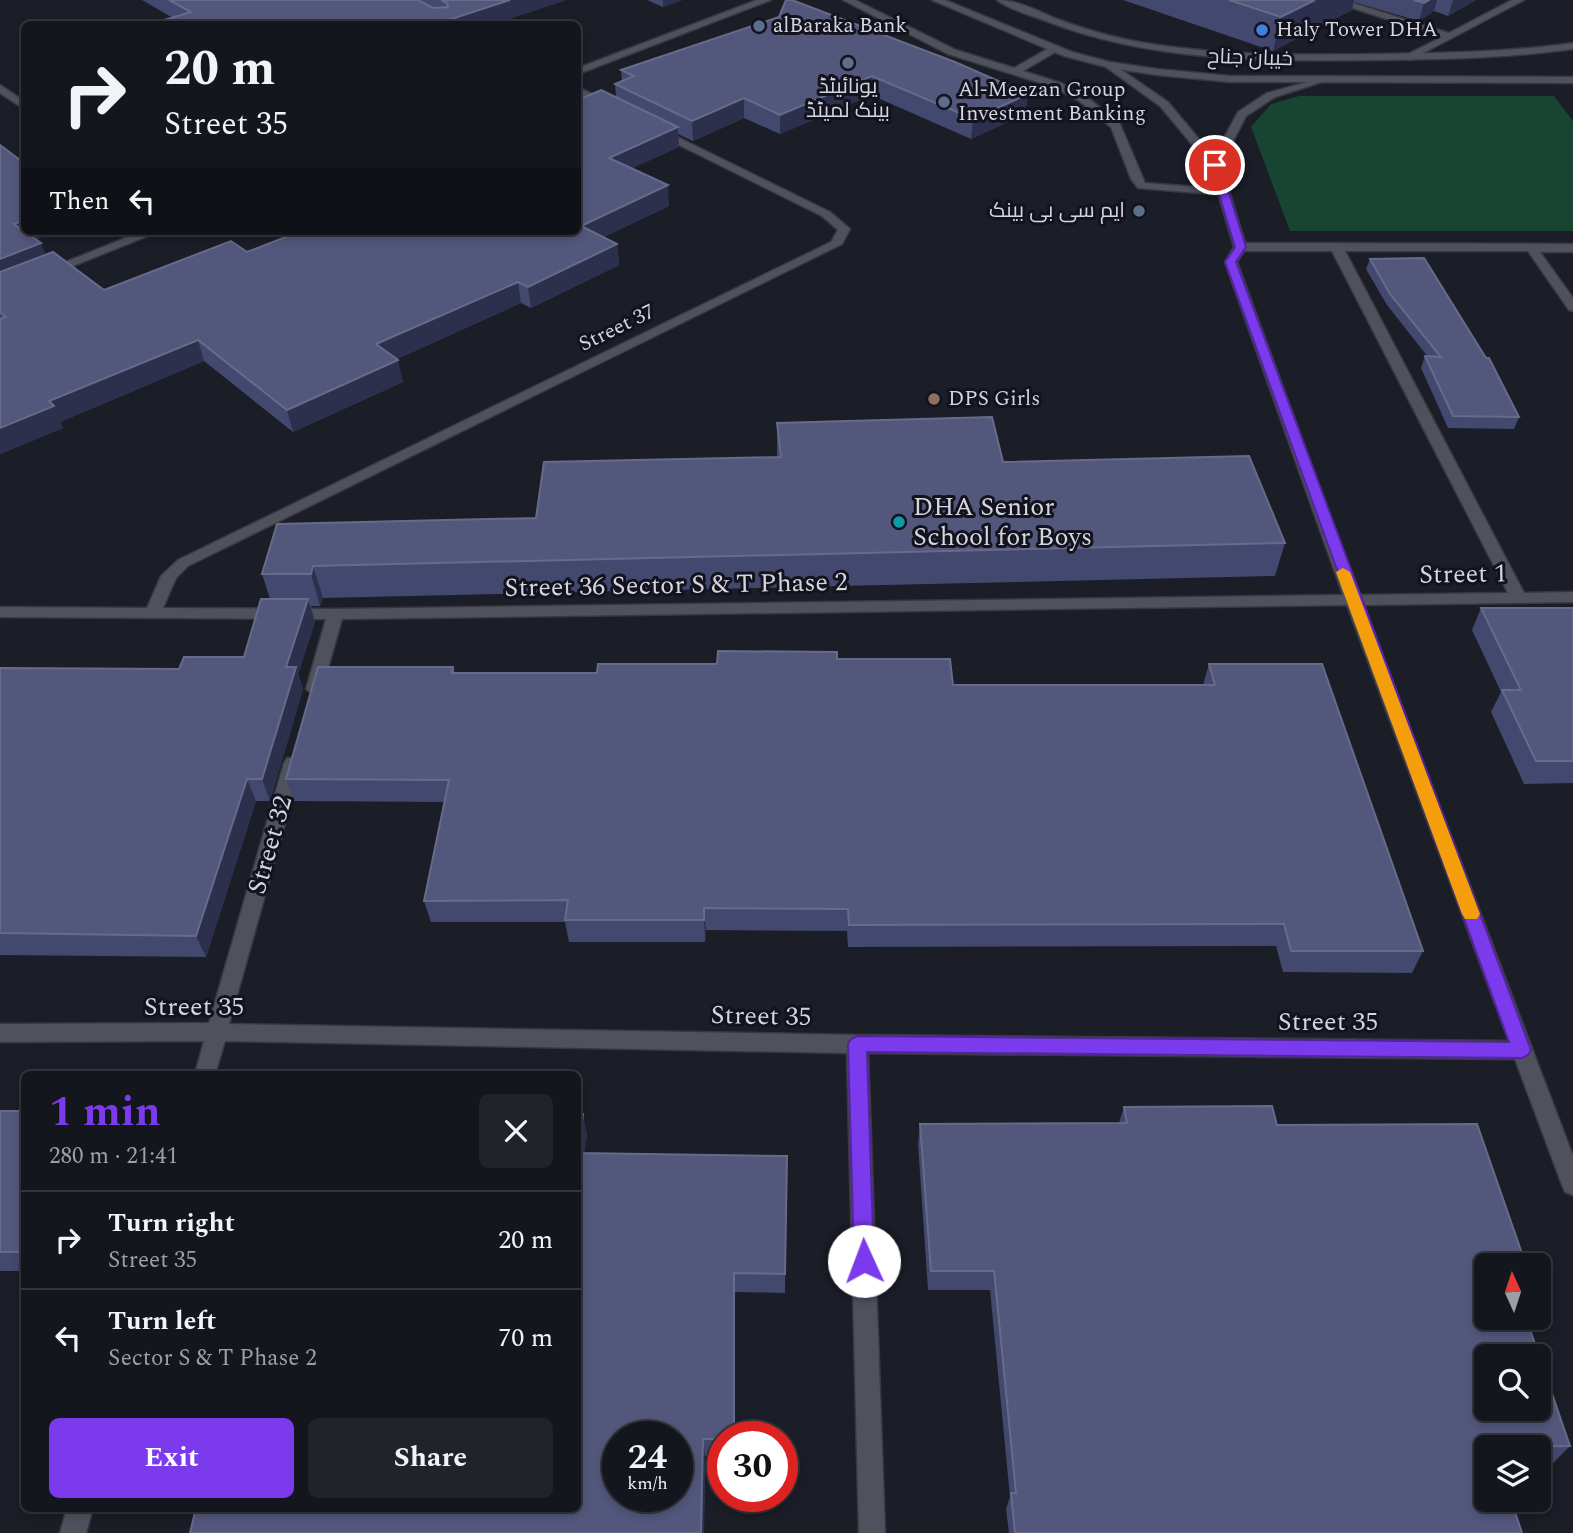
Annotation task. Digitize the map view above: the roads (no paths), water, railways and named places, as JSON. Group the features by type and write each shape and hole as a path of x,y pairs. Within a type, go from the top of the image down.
{"street":[{"path":"581,70 766,0"},
{"path":"848,0 952,52 1057,85 1074,94 1116,126 1142,186 1223,192"},
{"name":"خیبان جناح","path":"937,0 1054,49 1110,65 1230,79 1573,80"},
{"name":"خیبان جناح","path":"1002,0 1065,26 1136,45 1211,55 1410,57 1488,55 1573,47"},
{"path":"1334,0 1450,36"},
{"path":"1410,57 1519,0"},
{"path":"1014,72 1054,49"},
{"path":"1110,65 1164,104 1215,165 1240,247 1231,262 1353,600 1573,1185"},
{"path":"1215,165 1242,114 1270,95 1318,80"},
{"path":"0,88 21,104"},
{"path":"581,92 615,109"},
{"name":"Street 37","path":"153,613 169,576 183,564 836,244 844,229 826,214 652,127"},
{"path":"38,275 143,235"},
{"path":"1240,247 1573,248"},
{"path":"1337,248 1520,598"},
{"path":"1532,248 1573,307"},
{"name":"Street 1","path":"1353,600 1573,597"},
{"name":"Street 36 Sector S & T Phase 2","path":"0,612 335,614 1353,600"},
{"path":"309,706 335,614"},
{"name":"Street 32","path":"206,1071 298,745"},
{"name":"Street 35","path":"0,1033 217,1032 857,1044 1522,1050"},
{"path":"857,1044 873,1533"},
{"path":"73,1533 79,1512"}],"place":[{"name":"alBaraka Bank","path":"759,26"},
{"name":"Haly Tower DHA","path":"1262,30"},
{"name":"یونائیٹڈ بینک لمیٹڈ","path":"848,63"},
{"name":"Al-Meezan Group Investment Banking","path":"944,102"},
{"name":"ایم سی بی بینک","path":"1139,211"},
{"name":"DPS Girls","path":"934,399"},
{"name":"DHA Senior School for Boys","path":"899,522"}]}
